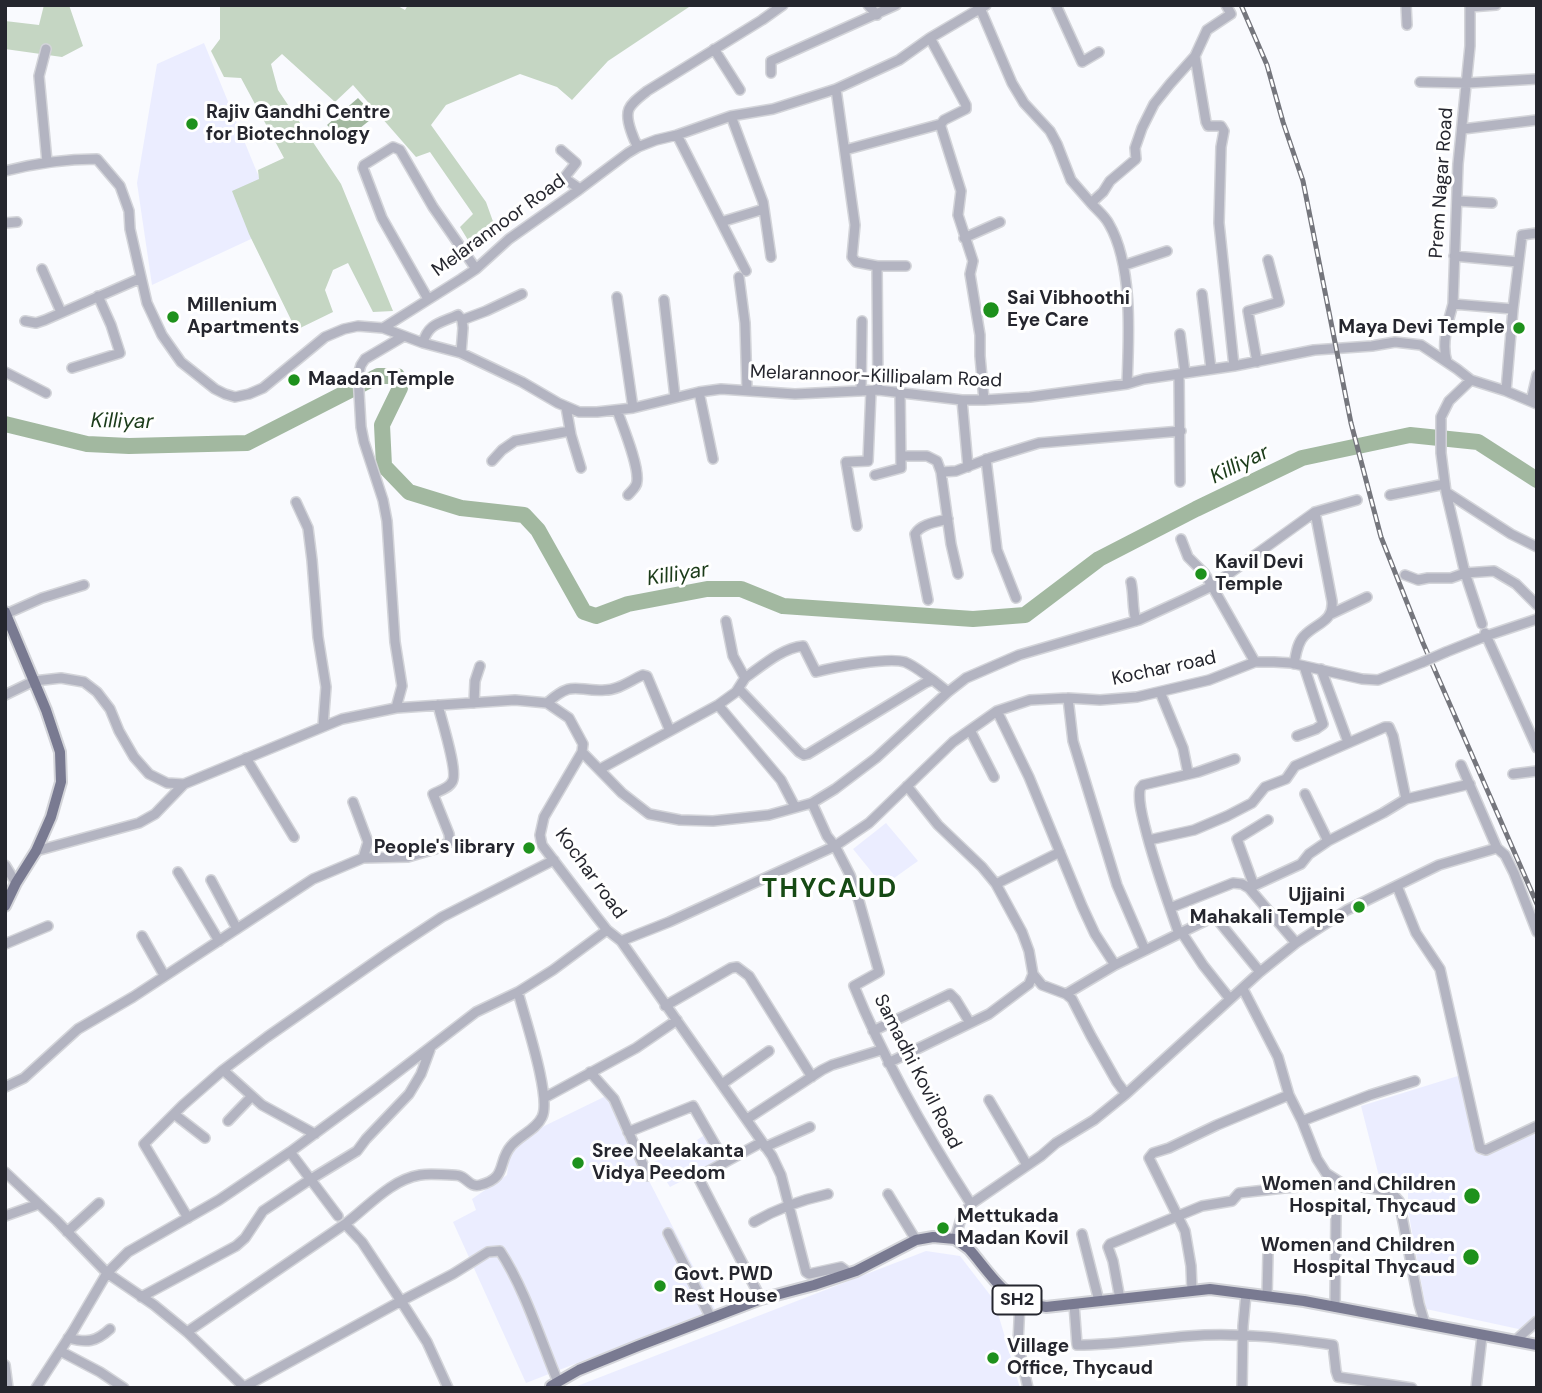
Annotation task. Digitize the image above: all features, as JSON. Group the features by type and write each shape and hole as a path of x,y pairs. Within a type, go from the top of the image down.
{"main road":[{"path":"5,906 36,851 51,817 61,782 60,752 46,710 6,613"},
{"path":"551,1386 598,1362 761,1298 849,1273 916,1240 933,1237 955,1239"},
{"name":"SH2","path":"955,1239 970,1249 998,1284 1020,1301 1046,1307 1210,1289 1335,1307 1536,1345"}],"street":[{"path":"639,147 626,118 628,109 647,91 783,5"},
{"path":"868,5 877,15"},
{"path":"771,74 771,61 897,5"},
{"path":"1056,5 1082,62 1099,52"},
{"path":"1091,203 1110,181 1136,159 1135,148 1154,104 1195,56 1207,30 1231,14 1226,5"},
{"path":"1406,5 1407,24"},
{"path":"1470,6 1496,5"},
{"name":"Prem Nagar Road","path":"1447,362 1444,354 1453,304 1458,164 1470,46 1470,6"},
{"path":"976,8 1024,103 1050,131 1070,180 1108,222 1118,243 1125,265 1127,384"},
{"name":"Melarannoor Road","path":"383,328 476,269 509,239 639,147 731,116 773,109 836,89 899,60 976,8"},
{"path":"845,150 941,124 965,109 966,105 930,38"},
{"path":"46,49 39,76 47,162"},
{"path":"714,49 740,90"},
{"path":"1195,56 1206,122 1208,126 1221,126 1224,131 1221,147 1219,223 1234,366"},
{"path":"1420,82 1467,83 1537,79"},
{"path":"836,89 855,225 852,257 856,262 877,266 906,266"},
{"path":"731,116 764,209 771,257"},
{"path":"1463,129 1537,120"},
{"path":"941,124 961,191 958,215 973,261 970,274 980,335 984,400"},
{"path":"677,135 721,222 743,274 747,390"},
{"path":"428,299 382,218 363,168 364,164 393,147 400,150 433,206 476,269"},
{"path":"561,150 576,163 564,178 580,190"},
{"path":"5,171 47,162 97,159 120,186 129,211 130,229 147,303 162,335 181,362 225,394 235,397 263,388 325,337 344,329 358,326 383,328"},
{"path":"1457,201 1492,202"},
{"path":"721,222 764,209"},
{"path":"5,223 17,222"},
{"path":"964,238 1000,222"},
{"path":"1506,391 1522,235 1537,233"},
{"path":"1125,265 1167,251"},
{"path":"1454,256 1518,262"},
{"path":"1257,362 1248,311 1279,302 1268,260"},
{"path":"857,526 846,462 869,461 877,266"},
{"path":"42,269 61,313"},
{"path":"25,321 36,323 141,278"},
{"path":"462,320 522,294"},
{"path":"1202,294 1211,369"},
{"path":"72,368 120,353 98,296"},
{"path":"617,297 633,408"},
{"path":"664,300 676,397"},
{"path":"1453,304 1513,309"},
{"path":"423,343 430,327 458,315 463,328 461,353"},
{"path":"862,321 870,391"},
{"name":"Melarannoor-Killipalam Road","path":"383,328 461,353 579,412 633,408 721,389 795,394 900,392 962,400 1030,397 1127,384 1314,350 1395,342 1421,345 1471,380 1534,402"},
{"path":"1180,334 1180,482"},
{"path":"397,708 402,686 395,642 387,521 364,442 358,375 360,365 365,359 404,336"},
{"path":"5,372 46,393"},
{"path":"1534,402 1537,375"},
{"path":"1471,380 1449,401 1441,417 1445,488 1465,573 1484,631 1537,748"},
{"path":"699,392 713,459"},
{"path":"875,475 901,468 900,392"},
{"path":"962,400 968,467"},
{"path":"566,407 580,468"},
{"path":"617,410 638,480 628,495"},
{"path":"492,461 515,441 570,431"},
{"path":"940,472 956,471 1040,443 1181,431"},
{"path":"901,456 927,456 937,461 958,574"},
{"path":"986,459 997,550 1016,598"},
{"path":"1390,495 1445,488 1511,534 1537,547"},
{"path":"36,851 139,823 155,814 184,784 342,719 397,708 515,700 547,702 569,719 583,744 582,752 622,793 649,814 680,820 713,821 769,815 813,803 835,789 876,758 966,678 1019,655 1136,621 1185,600 1212,586 1315,512 1357,500"},
{"path":"296,502 308,528 312,560 318,637 326,687 323,726"},
{"path":"1315,512 1332,601 1331,614"},
{"path":"928,600 915,534 916,530 948,519"},
{"path":"1181,539 1188,557 1204,573 1255,662"},
{"path":"1405,575 1418,580 1494,571 1516,584 1537,606"},
{"path":"1130,582 1136,621"},
{"path":"6,613 84,585"},
{"path":"1297,736 1323,724 1299,665 1301,637 1331,614 1367,597"},
{"name":"Kochar road","path":"582,752 544,817 540,827 542,845 607,930 621,941 737,892 835,846 869,823 953,742 997,711 1030,700 1137,697 1209,681 1255,662 1299,665 1378,680 1446,652 1484,631 1537,619"},
{"path":"726,621 733,656 746,678"},
{"path":"600,769 718,705 739,689 746,678 797,646 803,646 816,672 831,667 898,660 908,663 948,692"},
{"path":"474,703 475,681 480,666"},
{"path":"1321,669 1348,742"},
{"path":"547,702 565,689 577,687 607,691 643,675 648,676 670,731"},
{"path":"6,694 34,681 61,678 84,682 97,692 110,709 129,748 149,774 167,783 184,784"},
{"path":"739,689 804,755 933,680"},
{"path":"1160,692 1183,748 1188,773"},
{"path":"1068,698 1073,741 1117,886 1145,950"},
{"path":"5,1087 24,1078 78,1030 313,879 363,858 408,857 450,842 433,794 450,785 454,774 438,705"},
{"path":"718,705 781,780 795,807"},
{"path":"997,711 1029,777 1096,934 1115,965"},
{"path":"1149,840 1194,830 1227,816 1252,803 1265,787 1286,779 1295,766 1378,729 1389,727 1406,799"},
{"path":"970,730 994,777"},
{"path":"246,758 294,838"},
{"path":"1230,999 1180,934 1149,840 1141,809 1140,789 1143,785 1198,772 1236,759"},
{"path":"1461,765 1497,848 1505,855 1514,873 1537,932"},
{"path":"1513,774 1537,771"},
{"path":"1170,908 1233,883 1252,887 1301,864 1309,854 1328,841 1406,799 1470,785"},
{"path":"907,786 938,825 996,884 1022,932 1033,974 1042,985 1072,999 1126,1094"},
{"path":"1305,794 1328,841"},
{"path":"354,802 368,842 363,858"},
{"path":"813,803 827,836 835,846"},
{"path":"1268,820 1237,839 1252,887 1296,943"},
{"name":"Samadhi Kovil Road","path":"835,846 850,875 879,972 854,986 881,1050 927,1134 971,1204"},
{"path":"955,1239 962,1215 971,1204 1056,1143 1094,1120 1296,943 1347,910 1440,865 1497,848"},
{"path":"996,884 1060,852"},
{"path":"188,1218 144,1144 174,1114 223,1070 267,1037 442,917 554,860"},
{"path":"5,864 16,883"},
{"path":"178,872 219,941"},
{"path":"211,880 237,929"},
{"path":"1397,887 1416,933 1440,969 1480,1148 1486,1150 1537,1126"},
{"path":"1066,994 1115,965 1216,918 1260,972"},
{"path":"5,944 48,926"},
{"path":"36,1388 107,1273 128,1252 219,1200 315,1134 476,1012 553,970 607,930"},
{"path":"142,936 164,975"},
{"path":"621,941 747,1119 781,1175 807,1273 841,1267 849,1273"},
{"path":"665,1006 737,967 749,976 812,1077"},
{"path":"888,1063 989,1014 1029,984 1033,974"},
{"path":"1242,989 1278,1057 1289,1095 1317,1159 1326,1173 1342,1184"},
{"path":"187,1332 345,1224 388,1189 416,1175 461,1175 471,1185 477,1186 497,1177 511,1146 539,1122 545,1107 537,1063 517,992"},
{"path":"873,1031 950,994 970,1023"},
{"path":"544,1098 636,1048 677,1020"},
{"path":"141,1297 236,1246 245,1238 263,1211 357,1151 409,1094 421,1073 431,1046"},
{"path":"747,1119 832,1065 881,1050"},
{"path":"722,1084 769,1051"},
{"path":"223,1070 262,1105 315,1134"},
{"path":"590,1072 614,1099 648,1175"},
{"path":"1301,1121 1415,1081"},
{"path":"1192,1291 1185,1231 1149,1158 1153,1153 1289,1095"},
{"path":"229,1121 252,1096"},
{"path":"989,1100 1027,1165"},
{"path":"628,1132 693,1106 724,1163"},
{"path":"174,1114 205,1138"},
{"path":"761,1298 698,1177 810,1126"},
{"path":"290,1152 338,1216"},
{"path":"5,1172 107,1273 154,1305 187,1332 245,1387 453,1274 488,1252 500,1251 525,1300 551,1386"},
{"path":"1121,1299 1108,1247 1115,1242 1202,1206 1232,1201 1239,1194 1342,1184 1390,1191 1399,1201 1425,1324"},
{"path":"754,1223 774,1210 828,1194"},
{"path":"888,1194 916,1240"},
{"path":"68,1232 99,1203"},
{"path":"5,1216 39,1204"},
{"path":"1335,1307 1336,1211"},
{"path":"345,1224 362,1242 427,1342 448,1388"},
{"path":"668,1233 711,1318"},
{"path":"1082,1234 1099,1301"},
{"path":"1267,1297 1268,1253"},
{"path":"1242,1388 1246,1294"},
{"path":"1020,1301 1018,1344 1028,1388"},
{"path":"1074,1304 1077,1345 1143,1342 1189,1336 1243,1335 1333,1345 1338,1377 1412,1388"},
{"path":"1515,1341 1537,1321"},
{"path":"68,1338 80,1342 89,1341 101,1337 110,1329"},
{"path":"1476,1388 1482,1336"},
{"path":"60,1351 124,1388"},
{"path":"5,1365 8,1388"}],"shaded area":[{"path":"44,5 69,5 83,46 62,57 5,49 5,21 39,25"},
{"path":"220,5 396,5 405,10 408,5 692,5 608,61 572,100 557,87 520,74 446,105 431,125 486,202 495,227 474,250 460,227 473,214 430,152 416,157 353,85 335,102 282,54 271,64 278,90 341,184 393,311 373,312 348,263 333,270 325,290 333,312 296,330 249,234 232,191 259,179 258,170 284,158 241,78 224,77 211,51 220,39"},
{"name":"Rajiv Gandhi Centre for Biotechnology","path":"204,43 279,226 152,285 137,183 157,64"},
{"path":"358,98 375,116 344,141 327,125"},
{"path":"886,823 918,861 883,886 853,849"},
{"name":"Women and Children Hospital, Thycaud","path":"1461,1075 1472,1143 1480,1155 1537,1128 1537,1333 1426,1309 1408,1210 1408,1182 1380,1180 1361,1106"},
{"path":"608,1095 715,1309 526,1383 453,1222 476,1210 472,1199 507,1175 510,1151 534,1131"},
{"path":"712,1130 730,1156 670,1187 654,1162 691,1144"},
{"path":"926,1251 960,1256 994,1300 1020,1388 572,1388"}],"waterway":[{"name":"Killiyar","path":"5,424 87,444 129,446 247,443 378,376 397,376 400,388 382,425 384,466 409,492 461,508 524,515 538,530 584,612 596,616 628,604 707,589 741,589 783,606 973,619 1025,615 1099,559 1302,458 1410,435 1478,442 1537,480"}],"railway":[{"path":"1241,5 1267,65 1303,181 1351,423 1381,537 1423,643 1537,904"}],"place":[{"name":"Rajiv Gandhi Centre for Biotechnology","path":"192,124"},
{"name":"Sai Vibhoothi Eye Care","path":"991,310"},
{"name":"Millenium Apartments","path":"173,317"},
{"name":"Maya Devi Temple","path":"1519,328"},
{"name":"Maadan Temple","path":"294,380"},
{"name":"Kavil Devi Temple","path":"1201,574"},
{"name":"People's library","path":"529,848"},
{"name":"Ujjaini Mahakali Temple","path":"1359,907"},
{"name":"Sree Neelakanta Vidya Peedom","path":"578,1163"},
{"name":"Women and Children Hospital, Thycaud","path":"1472,1196"},
{"name":"Mettukada Madan Kovil","path":"943,1228"},
{"name":"Women and Children Hospital Thycaud","path":"1471,1257"},
{"name":"Govt. PWD Rest House","path":"660,1286"},
{"name":"Village Office, Thycaud","path":"993,1358"}],"district":[{"name":"THYCAUD","path":"830,890"}]}
